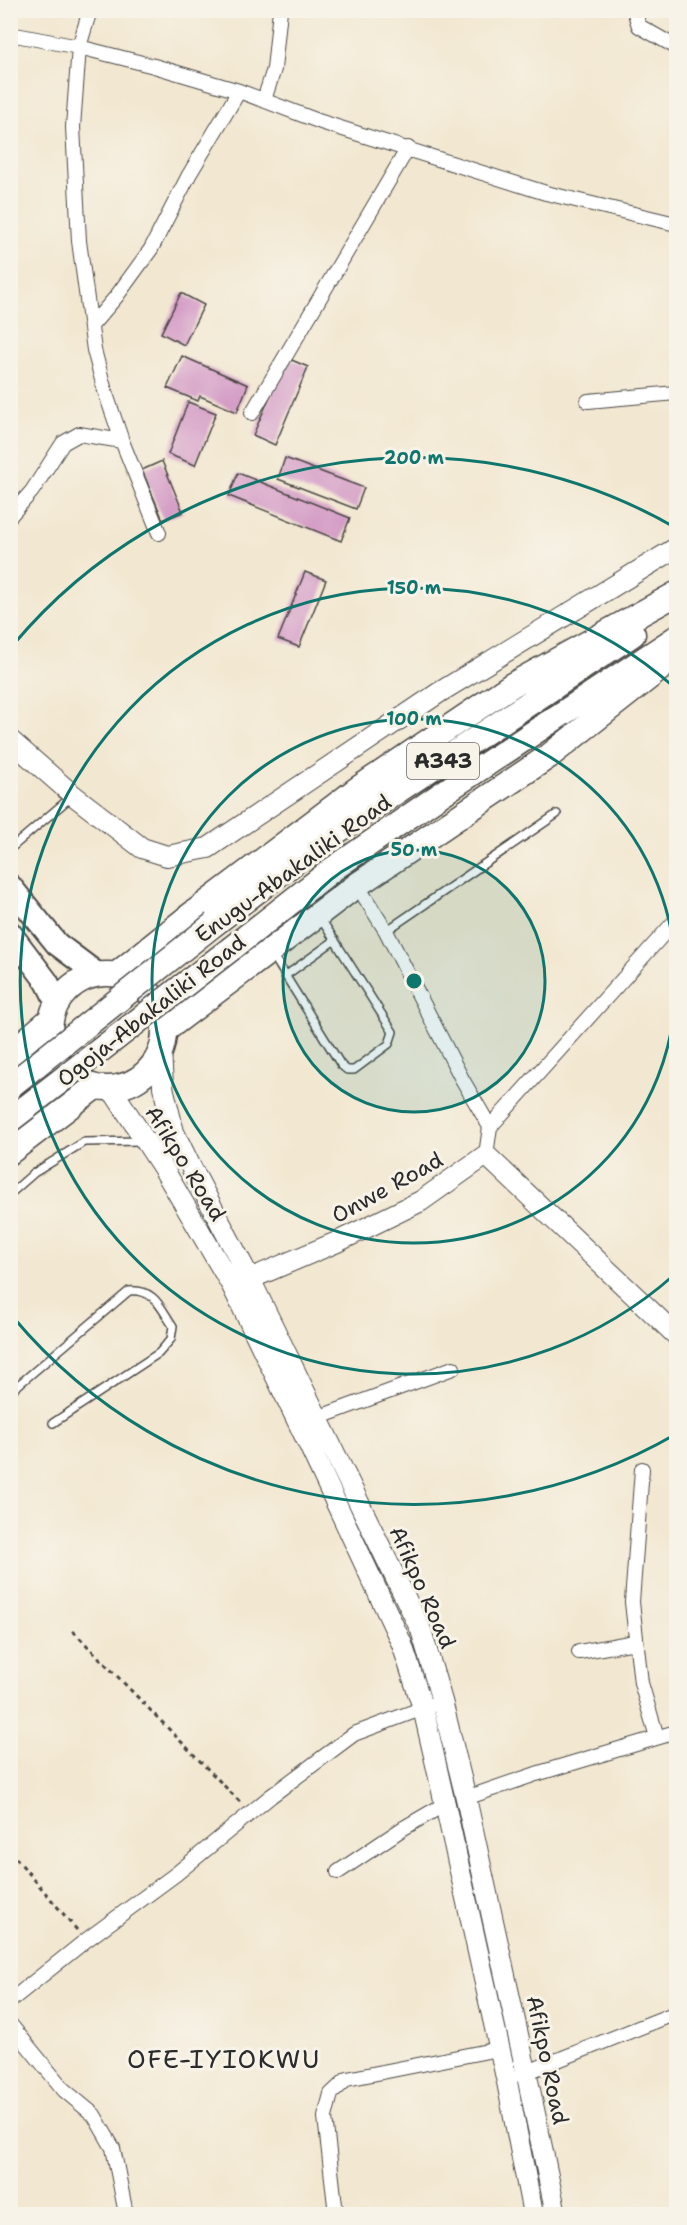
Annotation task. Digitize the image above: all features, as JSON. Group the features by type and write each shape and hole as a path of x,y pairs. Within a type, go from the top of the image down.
{"highway":[{"path":"107,974 188,917 366,784 512,685 676,594"},
{"name":"Enugu-Abakaliki Road","path":"10,1086 318,844 676,603"},
{"name":"Ogoja-Abakaliki Road","path":"10,1120 333,869 676,638"},
{"path":"163,1040 270,952 357,885 549,756 676,656"},
{"path":"10,1054 54,1010 68,989 81,979 107,974 132,979 146,988 162,1016 163,1040 154,1064 142,1076 127,1084 103,1088 10,1152"},
{"path":"54,1010 51,1041 59,1062 74,1078 103,1088"}],"main road":[{"path":"10,740 73,795 142,848 166,855 208,848 440,692 676,548"},
{"path":"10,886 57,944 107,974"},
{"path":"10,933 47,982 54,1010"},
{"name":"Afikpo Road","path":"163,1040 163,1087 174,1132 308,1441 402,1644 423,1708 507,2082 533,2214"},
{"name":"Afikpo Road","path":"103,1088 145,1141 241,1282 317,1418 421,1630 442,1701 466,1798 556,2214"},
{"path":"486,1155 676,1335"},
{"name":"Onwe Road","path":"241,1282 338,1242 421,1201 486,1155"}],"street":[{"path":"90,10 79,47 73,127 79,241 94,350 105,392 159,533"},
{"path":"264,100 274,69 279,10"},
{"path":"634,10 639,26 676,47"},
{"path":"10,34 79,47 239,91 321,122 546,193 675,220"},
{"path":"91,326 116,297 151,249 189,175 239,91"},
{"path":"252,413 408,148"},
{"path":"588,401 676,393"},
{"path":"10,516 32,491 63,443 79,434 122,441"},
{"path":"357,885 386,931 462,1079 490,1127"},
{"path":"486,1155 490,1127 676,920"},
{"path":"317,1418 453,1368"},
{"path":"642,1469 632,1602 641,1683 657,1737"},
{"path":"579,1652 635,1642"},
{"path":"10,2001 354,1734 442,1701"},
{"path":"466,1798 676,1732"},
{"path":"338,1872 402,1829 445,1804"},
{"path":"507,2082 526,2071 676,2013"},
{"path":"10,2024 64,2090 94,2115 113,2148 126,2214"},
{"path":"336,2214 325,2117 331,2094 346,2079 498,2049"}],"lane":[{"path":"10,849 73,795"},
{"path":"386,931 557,814"},
{"path":"270,952 341,1065 347,1070 354,1070 380,1051 389,1044 393,1032 318,915"},
{"path":"285,976 335,940"},
{"path":"10,1194 34,1173 84,1142 145,1141"},
{"path":"10,1392 129,1292 140,1290 153,1296 173,1326 171,1339 159,1353 54,1423"}],"path":[{"path":"73,1631 251,1813"},
{"path":"10,1851 85,1941"}],"building":[{"path":"181,293 204,305 184,345 161,333"},
{"path":"182,356 248,385 237,412 200,396 198,401 167,388"},
{"path":"287,358 308,367 275,445 253,435"},
{"path":"188,402 216,413 195,465 168,454"},
{"path":"285,458 364,488 356,509 278,479"},
{"path":"162,461 183,512 163,520 142,470"},
{"path":"238,473 350,518 341,541 229,496"},
{"path":"305,572 326,580 299,647 278,639"}],"district":[{"name":"OFE-IYIOKWU","path":"224,2059"}]}
